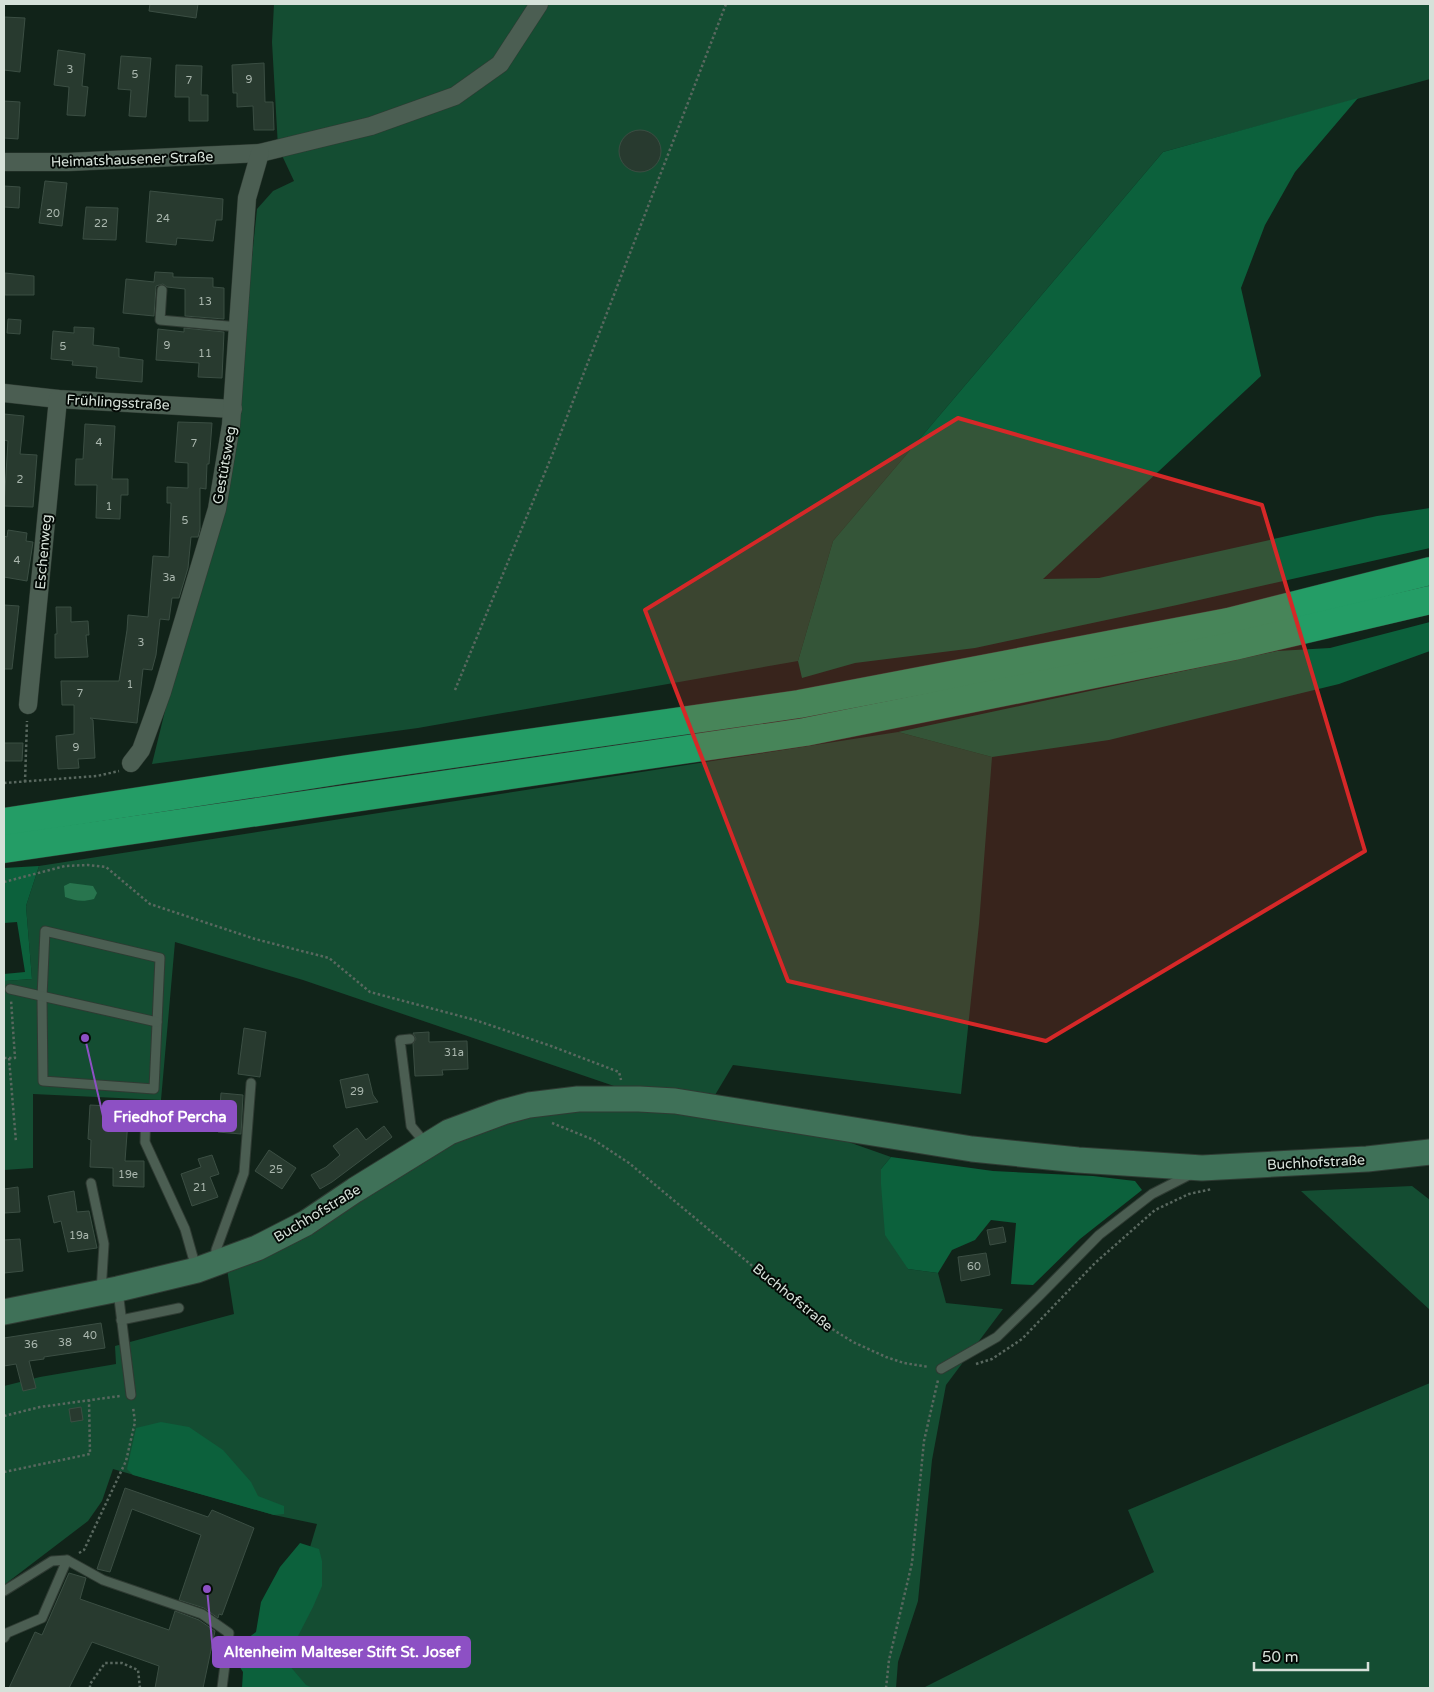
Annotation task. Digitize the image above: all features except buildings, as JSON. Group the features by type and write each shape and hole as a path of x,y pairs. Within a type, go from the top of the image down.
{"highway":[{"path":"4,822 348,769 799,704 1228,622 1430,572"},
{"path":"4,850 805,732 1234,646 1430,600"}],"main road":[{"name":"Buchhofstraße","path":"4,1312 109,1291 206,1267 257,1248 306,1223 355,1190 449,1132 503,1112 530,1105 578,1100 675,1101 972,1149 1078,1160 1209,1178 1430,1152"}],"street":[{"name":"Heimatshausener Straße","path":"4,162 68,162 260,154 371,126 455,96 500,64 539,4"},
{"name":"Gestütsweg","path":"131,763 141,750 162,692 217,509 233,409 247,198 260,154"},
{"name":"Frühlingsstraße","path":"4,393 58,399 233,409"},
{"name":"Eschenweg","path":"28,706 58,399"}],"lane":[{"path":"162,290 160,320 239,327"},
{"path":"45,931 160,958 154,1089 43,1081 42,997 45,931"},
{"path":"10,989 157,1022"},
{"path":"410,1039 400,1040 412,1126 427,1146"},
{"path":"206,1267 216,1250 244,1173 251,1083"},
{"path":"146,1108 145,1142 185,1229 206,1267"},
{"name":"Buchhofstraße","path":"941,1369 996,1337 1099,1235 1152,1194 1209,1178"},
{"path":"91,1183 104,1244 109,1291 122,1320 131,1395"},
{"path":"122,1320 179,1308"},
{"path":"4,1591 52,1561 67,1560 103,1580 202,1614 229,1633 222,1688"},
{"path":"4,1638 7,1634 42,1618 67,1560"}],"path":[{"path":"455,690 553,453 726,4"},
{"path":"25,782 25,743 28,706"},
{"path":"4,783 97,776 117,772 131,763"},
{"path":"4,882 65,866 88,865 106,867 150,904 255,939 329,958 370,992 475,1020 619,1072 622,1084 622,1099"},
{"path":"4,1058 15,1058 10,989"},
{"path":"9,1058 16,1142"},
{"name":"Buchhofstraße","path":"550,1123 594,1140 629,1163 737,1251 816,1319 853,1342 904,1363 941,1369"},
{"path":"975,1364 992,1359 1022,1339 1095,1263 1155,1210 1189,1194 1209,1178"},
{"path":"886,1688 889,1660 912,1563 924,1441 941,1369"},
{"path":"4,1416 40,1407 131,1395 135,1422 126,1461 84,1550 67,1560"},
{"path":"4,1472 90,1454 89,1400"},
{"path":"90,1688 90,1684 105,1663 122,1663 138,1670 140,1688"}],"highlighted area":[{"path":"958,418 1262,505 1365,851 1046,1041 788,981 645,610"}],"shaded area":[{"path":"274,4 1430,4 1430,79 1163,152 833,541 798,661 418,728 152,764 234,429 257,209 273,191 294,181 278,147 272,42"},
{"path":"1358,98 1295,172 1265,225 1241,288 1261,376 1043,579 1099,578 1377,516 1430,508 1430,548 975,648 855,663 802,678 798,661 833,541 1163,152"},
{"path":"1430,622 1430,651 1339,684 1109,740 992,757 898,732 1277,651 1330,648"},
{"path":"898,732 992,757 979,924 961,1094 733,1065 715,1095 891,1157 881,1169 908,1269 938,1273 946,1303 1003,1309 946,1385 932,1460 918,1601 898,1662 896,1688 290,1688 286,1627 317,1524 274,1515 113,1469 102,1501 88,1521 4,1585 4,1386 40,1377 116,1364 115,1346 234,1314 224,1250 266,1233 306,1211 433,1129 476,1109 530,1093 614,1086 303,980 175,942 161,1100 33,1094 33,1168 4,1170 4,981 32,979 26,906 39,866"},
{"path":"39,866 26,906 32,979 4,981 4,974 25,972 17,922 4,923 4,868"},
{"path":"70,883 93,886 97,893 94,899 79,901 65,897 64,886"},
{"path":"891,1157 993,1171 1093,1176 1135,1181 1142,1190 1080,1239 1033,1285 1011,1284 1016,1223 991,1220 975,1240 952,1250 938,1273 908,1269 885,1235 881,1169"},
{"path":"1412,1186 1430,1200 1430,1310 1301,1191"},
{"path":"1430,1383 1430,1688 923,1688 1154,1572 1128,1510"},
{"path":"161,1422 189,1427 223,1450 251,1482 258,1496 284,1506 284,1514 274,1515 133,1475 127,1469 136,1428"},
{"path":"300,1543 319,1549 322,1561 322,1586 297,1638 289,1665 306,1685 313,1688 242,1688 243,1672 236,1661 236,1647 256,1632 261,1602 280,1567"}],"place":[{"name":"Friedhof Percha","path":"85,1038"},
{"name":"Altenheim Malteser Stift St. Josef","path":"207,1589"}]}
